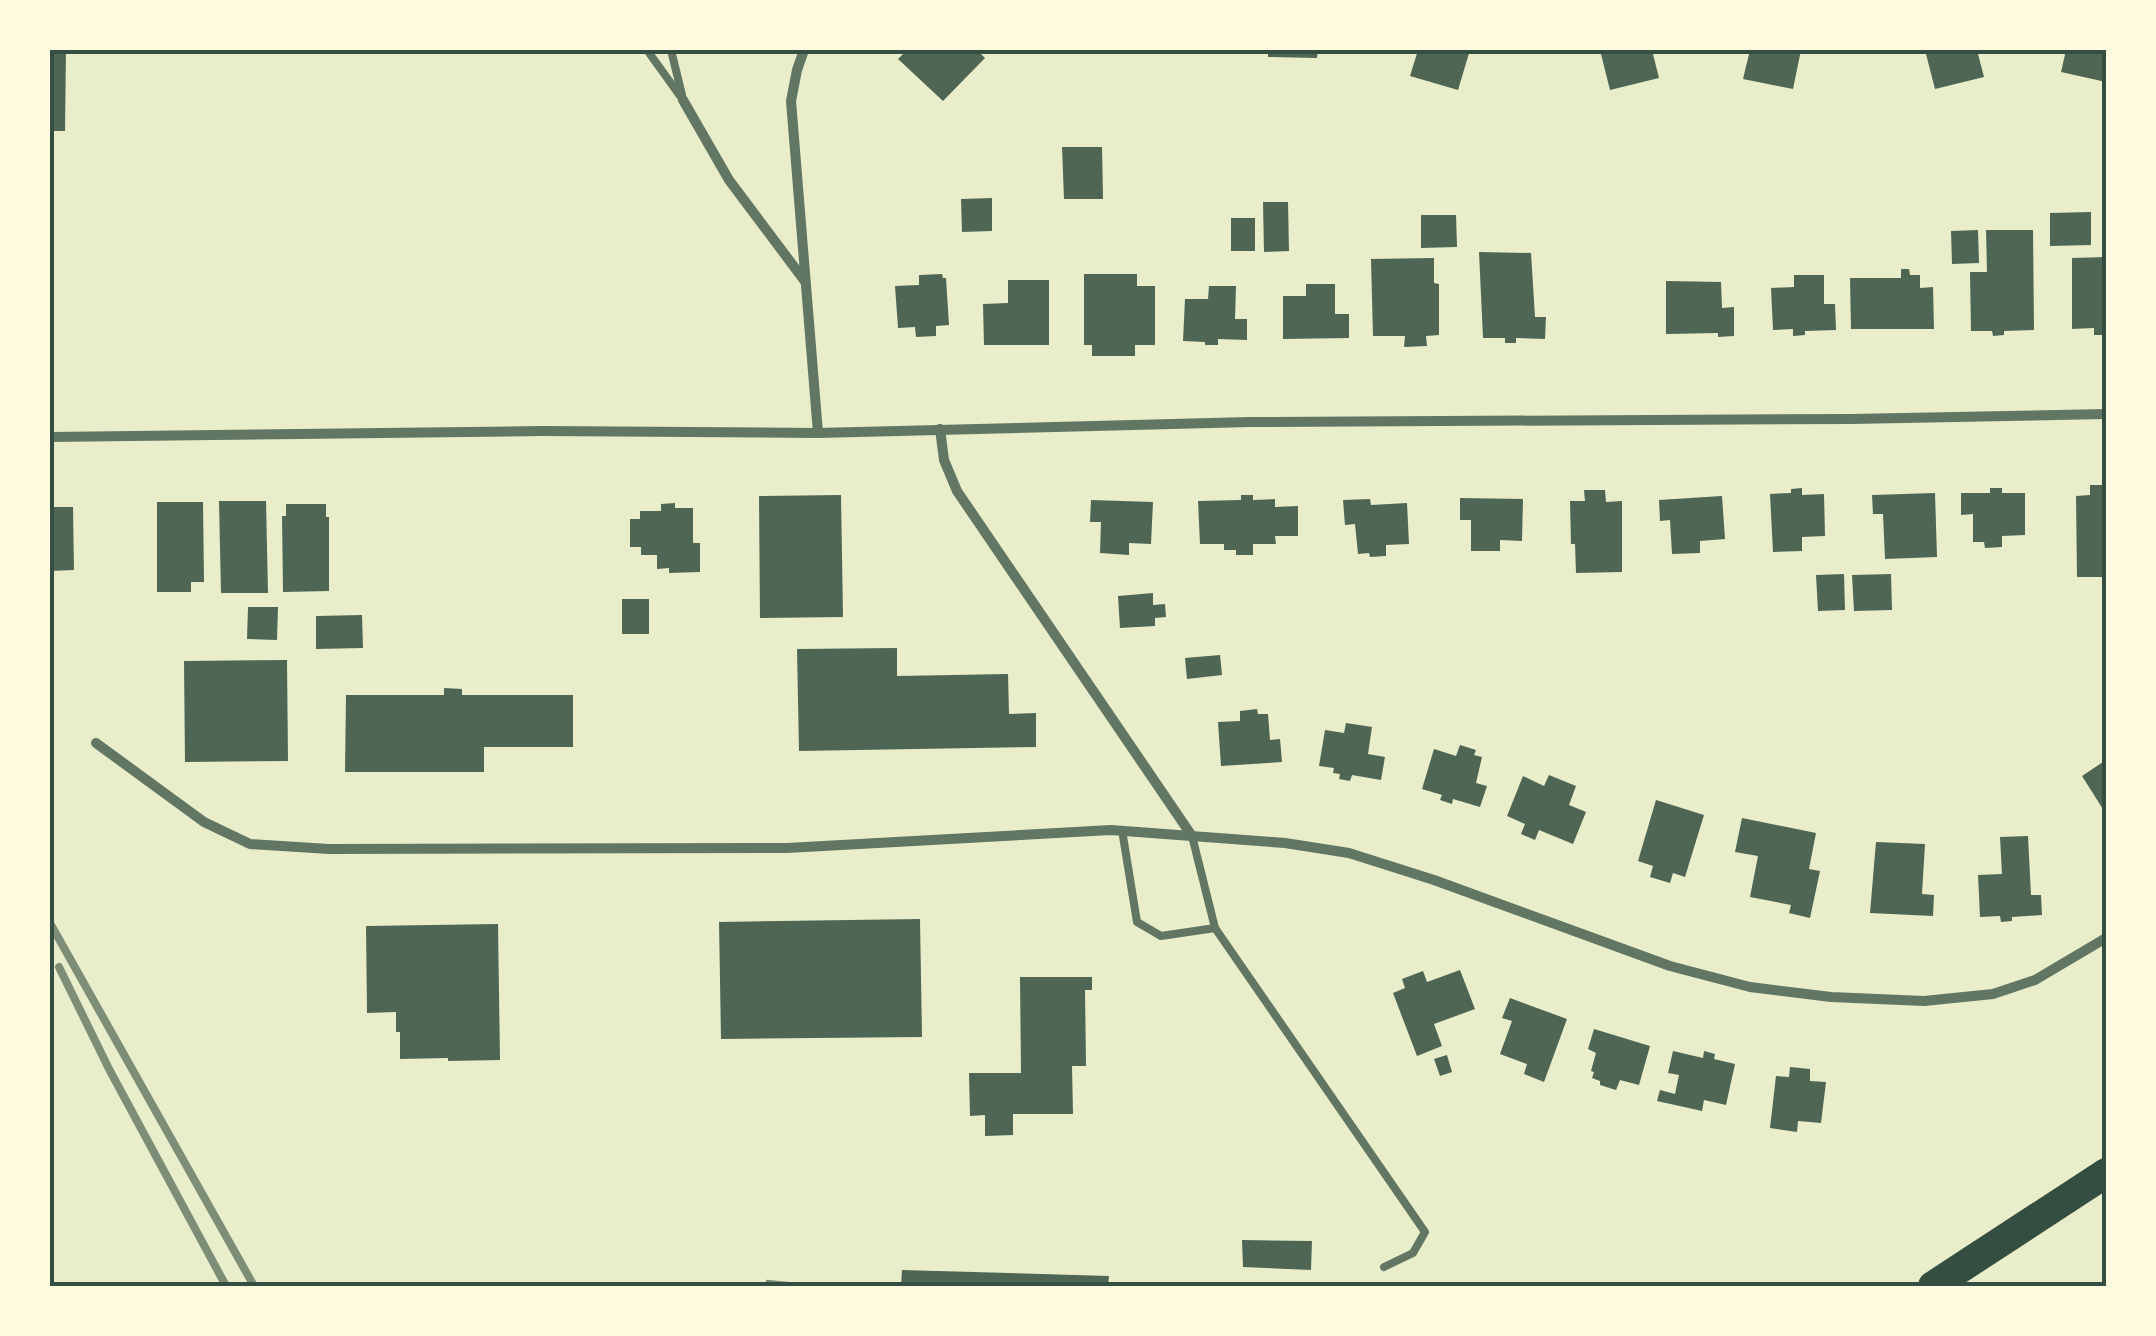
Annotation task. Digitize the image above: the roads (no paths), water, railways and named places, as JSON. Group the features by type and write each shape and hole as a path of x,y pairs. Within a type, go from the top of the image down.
{"highway":[{"path":"1934,1286 2106,1173"}],"street":[{"path":"804,50 791,101 818,432"},
{"path":"684,100 729,180 805,281"},
{"path":"50,438 2106,414"},
{"path":"940,430 944,460 957,491 1192,836"},
{"path":"96,744 204,822 250,844 329,850 788,848 1122,830 1285,843 1349,853 1434,880 1670,966 1750,987 1831,998 1924,1001 1993,994 2035,980 2106,938"}],"lane":[{"path":"648,50 684,100"},
{"path":"670,50 684,100"},
{"path":"1122,830 1137,922 1160,936 1215,928"},
{"path":"1192,836 1215,928 1425,1232 1413,1252 1384,1267"}],"tram line":[{"path":"767,1281 818,1286"}],"railway":[{"path":"50,923 254,1286"},
{"path":"59,967 109,1069 226,1286"}]}
